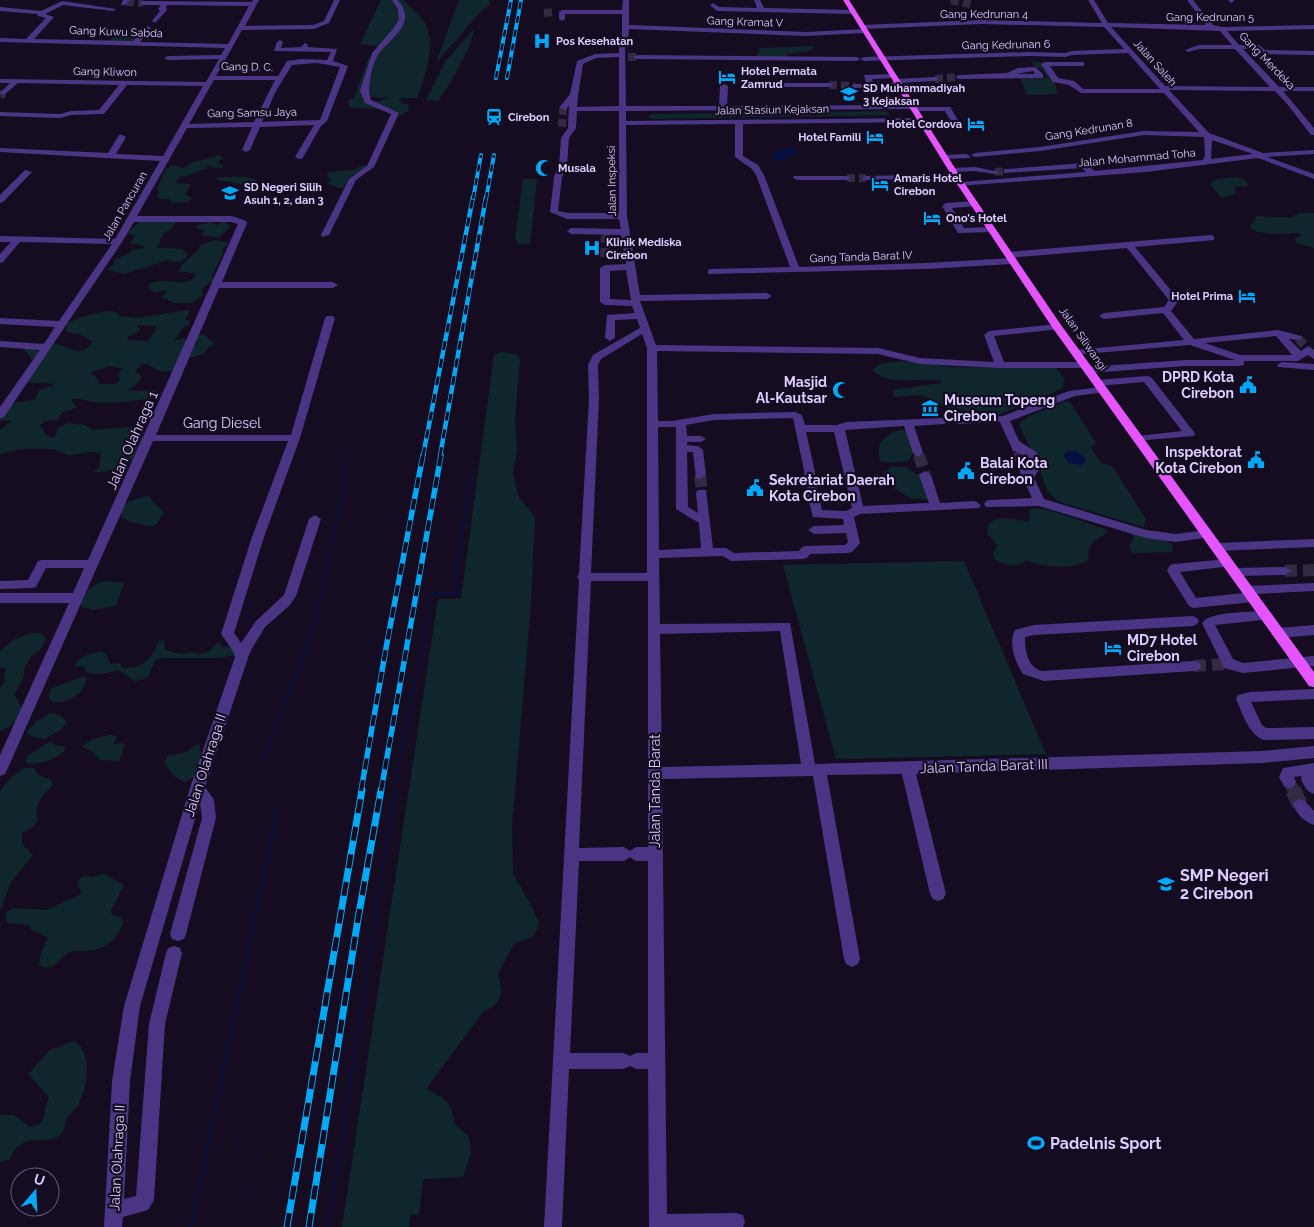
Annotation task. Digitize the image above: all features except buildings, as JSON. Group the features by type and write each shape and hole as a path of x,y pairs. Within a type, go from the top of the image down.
{"main road":[{"name":"Jalan Siliwangi","path":"846,0 944,157 1057,327 1314,682"}],"street":[{"path":"240,28 314,28 327,22 337,0"},
{"path":"325,236 353,179 368,168 376,157 395,113 368,101 364,91 375,53 401,24 402,15 395,0"},
{"name":"Jalan Inspeksi","path":"626,0 622,109 623,216 614,235 630,263 636,300 652,351"},
{"path":"757,0 761,10"},
{"name":"Jalan Saleh","path":"1091,0 1107,26 1207,136 1265,155"},
{"path":"1190,0 1211,27"},
{"path":"0,9 42,12 64,2 77,4 76,6 82,7 113,9"},
{"path":"143,3 255,2"},
{"name":"Jalan Pancuran","path":"0,415 4,403 63,324 118,242 255,2"},
{"path":"135,43 165,9 161,9 165,4"},
{"path":"713,5 717,10 853,12"},
{"path":"28,41 51,17 40,15 42,12"},
{"path":"554,12 562,16 626,12"},
{"name":"Gang Kedrunan 4","path":"864,30 982,22 1107,26"},
{"name":"Gang Kedrunan 5","path":"1107,26 1211,27 1222,29 1314,27"},
{"name":"Gang Kramat V","path":"625,27 806,34 864,30"},
{"path":"305,46 314,28"},
{"name":"Gang Merdeka","path":"1222,29 1248,60 1291,103 1314,134"},
{"path":"864,30 928,31"},
{"name":"Gang Kuwu Sabda","path":"0,40 231,46"},
{"path":"280,42 276,50 305,46 334,50 329,62"},
{"path":"1188,50 1199,47 1237,47 1260,49 1263,52 1314,53"},
{"name":"Gang Kedrunan 6","path":"637,57 861,59 1030,54 1065,55 1072,53 1130,51"},
{"path":"168,58 225,57"},
{"path":"565,138 572,128 574,94 579,73 598,63 623,58"},
{"path":"246,150 272,91 291,62 329,62 344,66 323,120 299,157"},
{"path":"1081,64 1045,64 1056,80 1071,83 1081,91 1314,89"},
{"path":"959,77 1009,75"},
{"path":"855,86 871,86 868,76 896,80 935,79"},
{"name":"Gang D. C.","path":"211,81 281,78"},
{"name":"Gang Kliwon","path":"0,81 124,84 211,81"},
{"path":"2,95 16,81"},
{"path":"0,114 60,116 71,113 101,112 124,84"},
{"path":"774,85 829,86"},
{"path":"723,108 724,86"},
{"path":"563,108 574,94"},
{"name":"Jalan Stasiun Kejaksan","path":"574,110 947,108 957,125 923,123 622,123"},
{"path":"740,122 739,157 754,167 760,175 796,270"},
{"name":"Gang Samsu Jaya","path":"185,126 320,123"},
{"path":"562,127 565,138 563,165 558,177 554,212 556,218 563,220 590,220 609,216 623,216"},
{"name":"Gang Kedrunan 8","path":"944,157 1040,149 1144,133 1207,136"},
{"path":"1206,163 1209,155 1207,136"},
{"path":"110,157 122,137"},
{"path":"0,150 166,159"},
{"path":"1310,152 1303,158 1302,164 1314,176"},
{"name":"Jalan Mohammad Toha","path":"957,177 1093,174 1206,163 1255,156 1310,152"},
{"path":"1255,156 1314,176"},
{"path":"1006,171 1084,165 1093,174"},
{"path":"866,178 957,177 974,169 995,172"},
{"path":"0,200 28,172"},
{"path":"796,178 847,178"},
{"path":"975,204 946,206 960,232 992,230"},
{"name":"Jalan Olahraga 1","path":"0,770 243,223 232,219 132,219"},
{"path":"567,232 614,235 560,233 567,232"},
{"name":"Gang Tanda Barat IV","path":"711,272 796,270 1010,258 1212,238"},
{"path":"0,239 118,242"},
{"path":"0,260 17,240"},
{"path":"1104,316 1165,310 1168,309 1173,298 1130,246"},
{"path":"604,258 630,263"},
{"path":"630,263 605,268 605,302 766,296"},
{"path":"217,284 333,285"},
{"path":"1165,310 1191,342 1239,358 1298,358 1308,351 1311,352"},
{"path":"610,338 610,317 643,322"},
{"path":"241,657 239,649 227,634 258,537 295,438 330,318"},
{"path":"0,321 63,324"},
{"path":"553,1227 594,360 643,322"},
{"path":"1000,365 990,333 1057,327"},
{"path":"1278,334 1297,353 1298,358"},
{"path":"1076,353 1278,334 1298,338"},
{"path":"0,344 46,347"},
{"path":"652,351 878,351 920,361 1000,365 1086,367 1242,363 1314,367"},
{"name":"Jalan Tanda Barat","path":"652,351 658,1225"},
{"path":"958,421 1004,419 1055,398 1099,386 1147,379 1190,434 1138,439"},
{"path":"652,424 681,423 714,417 795,415 798,417 809,472"},
{"path":"1004,419 1016,447 1035,459 1036,463 1027,473 1039,502"},
{"path":"800,429 839,428 846,425 944,422"},
{"path":"681,423 682,509 705,521"},
{"path":"908,423 918,453"},
{"path":"653,554 726,552 731,557 803,555 806,550 848,549 854,543 851,529 853,512 839,428"},
{"name":"Gang Diesel","path":"149,438 295,438"},
{"path":"681,444 701,439"},
{"path":"681,444 698,450 700,476"},
{"path":"925,474 936,506"},
{"path":"812,490 817,514 975,505"},
{"path":"702,493 707,553"},
{"path":"990,504 1039,502 1146,534 1176,538 1207,534"},
{"name":"Jalan Olahraga II","path":"114,1218 121,1081 132,1006 197,788 241,657 247,643 263,622 286,602 290,596 315,519"},
{"path":"814,530 851,529"},
{"path":"1216,547 1314,543"},
{"path":"0,585 32,584 42,564 93,564"},
{"path":"1285,571 1231,568 1174,568 1172,571 1193,603 1314,587"},
{"path":"584,577 653,577"},
{"path":"0,598 77,598"},
{"path":"1267,616 1208,622 1229,664 1242,668 1314,661"},
{"path":"1193,621 1034,630 1020,634 1018,642 1026,668 1031,672 1044,676 1194,666"},
{"path":"653,629 786,626 852,959"},
{"path":"1279,633 1314,630"},
{"path":"1314,694 1250,697 1243,700 1256,729 1264,734 1314,733"},
{"name":"Jalan Tanda Barat III","path":"654,774 1263,757 1314,752"},
{"path":"908,768 938,894"},
{"path":"1289,782 1286,777 1288,772 1314,770"},
{"path":"1314,770 1308,779 1314,788"},
{"path":"178,934 209,818 207,800 197,788"},
{"path":"1300,805 1305,813 1314,819"},
{"path":"570,855 655,854"},
{"path":"114,1218 142,1204 145,1200 157,1024 174,953"},
{"path":"561,1061 657,1061"},
{"path":"658,1225 736,1222"}],"green space":[{"path":"381,0 392,0 400,17 394,29 377,46 360,44"},
{"path":"397,0 403,0 421,17 430,39 429,59 417,98 397,98 402,101 400,104 408,104 409,111 400,116 382,109 351,108 347,101 354,98 369,56 371,57 361,95 363,99 359,99 370,103 392,98 371,97 370,83 377,54 403,24 405,19"},
{"path":"459,0 489,0 490,5 482,10 436,63"},
{"path":"121,28 146,28 134,42 109,41"},
{"path":"474,29 465,55 443,95 438,101 426,100 445,62"},
{"path":"812,46 814,48 806,52 787,54 786,57 755,57 759,52 759,48"},
{"path":"1031,61 1041,62 1054,80 1058,94 1027,95 1020,79 1048,78 1042,69 1035,67"},
{"path":"885,111 891,115 770,117 769,113"},
{"path":"768,113 768,117 653,119 647,117 652,114"},
{"path":"218,155 224,158 217,162 223,165 223,167 216,168 208,165 206,169 188,176 181,176 176,182 191,184 187,189 188,192 184,194 192,198 188,202 172,203 169,199 160,199 157,196 159,191 157,188 162,175 166,172 164,170 173,165 184,168 192,163"},
{"path":"363,165 368,167 349,178 343,188 327,184 331,180 327,177 328,172 354,170"},
{"path":"219,177 248,177 257,180 248,186 215,179"},
{"path":"1235,177 1243,179 1248,184 1247,186 1235,187 1235,194 1222,198 1210,184 1218,179"},
{"path":"523,179 537,179 530,244 518,244 518,241 515,240"},
{"path":"1300,213 1314,213 1314,248 1297,243 1295,239 1302,235 1299,233 1265,233 1250,227 1257,216 1290,218"},
{"path":"142,220 156,222 176,221 171,229 163,234 157,248 182,249 188,256 179,262 168,260 125,274 108,270 115,264 113,262 118,258 132,250 144,248 144,246 130,243 135,236 127,233"},
{"path":"224,221 230,227 218,238 203,235 202,233 206,231 196,226 210,222 217,225"},
{"path":"216,240 227,242 227,245 222,249 223,253 212,276 214,280 202,288 203,295 192,303 176,303 161,297 166,293 166,290 155,293 149,288 149,284 158,281 190,281 197,274 179,271 182,265 200,248 199,245"},
{"path":"105,311 114,311 120,316 137,318 190,311 185,319 190,324 180,330 179,335 173,341 184,338 193,347 198,343 196,338 203,334 215,344 208,347 203,354 189,358 172,371 160,371 148,364 142,364 135,371 142,377 137,384 128,389 158,391 162,393 158,396 141,400 108,403 73,398 71,400 76,408 63,412 57,420 45,421 40,425 46,435 53,438 56,436 57,428 68,423 84,425 93,430 138,426 144,431 140,446 133,458 117,468 98,472 94,471 99,468 101,453 69,455 53,449 20,449 0,454 0,430 11,420 0,421 0,411 9,404 36,399 38,391 55,385 25,382 36,363 23,349 38,344 50,343 75,351 84,350 93,341 79,334 66,332 66,324 79,318","holes":["139,325 157,326 149,341 127,340 129,336 141,330 136,326","109,366 124,369 119,372 119,381 115,384 99,384 97,378 90,373"]},
{"path":"501,352 516,354 520,360 515,420 517,451 513,474 518,496 535,517 531,604 512,826 513,874 539,923 534,936 514,944 498,973 501,992 498,1000 483,1012 426,1089 446,1101 452,1110 454,1124 469,1137 471,1154 463,1177 423,1179 419,1215 410,1215 409,1227 342,1227 438,599 461,599 494,355"},
{"path":"901,361 952,367 1056,368 1065,380 1062,389 1000,414 990,415 948,408 921,395 894,397 893,390 941,383 941,381 932,380 896,380 879,375 872,370 879,364"},
{"path":"1063,402 1070,402 1096,443 1090,447 1101,463 1112,466 1146,519 1144,527 1059,502 1047,490 1041,474 1041,461 1030,448 1020,423 1029,416"},
{"path":"899,430 906,430 915,449 908,461 889,463 880,461 879,449 882,441 888,435"},
{"path":"891,467 905,467 925,479 931,500 910,498 886,483 883,471 887,471"},
{"path":"147,496 164,513 156,525 138,524 121,517 121,510 125,503"},
{"path":"1035,508 1049,510 1108,530 1091,544 1088,560 1074,566 1049,566 1026,560 1019,565 1011,565 994,559 993,552 998,546 987,533 989,523 1003,518 1028,522 1030,519 1029,510"},
{"path":"1132,534 1165,539 1172,545 1173,552 1132,553 1129,547 1134,539"},
{"path":"964,561 1046,754 836,759 783,565"},
{"path":"105,581 124,583 116,606 93,610 81,606 86,593 97,584"},
{"path":"32,633 40,633 46,638 40,650 31,656 25,666 23,679 14,694 22,708 14,722 0,731 0,688 5,681 6,669 0,667 0,651 15,639"},
{"path":"159,640 164,641 165,650 183,654 208,652 219,642 221,646 234,648 235,655 218,658 161,658 155,661 147,678 135,681 118,670 94,674 86,672 84,666 74,667 78,660 89,654 101,652 106,654 110,664 119,663 123,668 136,667 150,657"},
{"path":"84,676 87,678 85,684 78,694 67,701 55,702 49,700 49,693 52,688"},
{"path":"51,713 63,717 66,723 61,730 44,739 28,735 27,732 36,722"},
{"path":"115,735 117,738 113,744 124,743 125,745 119,761 100,760 93,752 82,746 93,739"},
{"path":"51,741 54,745 66,747 60,755 38,763 27,763 27,756"},
{"path":"196,745 200,745 200,751 205,754 196,776 185,782 174,776 164,762 168,756 187,752"},
{"path":"26,768 34,768 38,775 51,780 53,785 38,805 38,820 34,826 22,833 22,844 33,855 11,882 0,911 0,792 12,778"},
{"path":"104,874 124,885 111,911 112,915 122,918 123,922 118,934 110,943 100,948 71,952 51,967 47,968 39,965 41,953 48,938 32,930 29,925 8,923 6,913 13,908 46,910 80,895 81,891 77,882 83,876 91,877"},
{"path":"74,1041 80,1046 86,1061 85,1086 80,1101 67,1118 61,1134 48,1140 27,1141 15,1150 10,1159 0,1162 0,1115 14,1115 30,1127 40,1124 45,1115 44,1112 49,1097 28,1074 50,1050"}],"shaded area":[{"path":"782,148 795,149 799,152 781,161 774,160 773,153"},
{"path":"351,397 344,492 319,606 309,643 261,763 307,643 318,606 342,492"},
{"path":"1067,451 1075,451 1085,457 1086,461 1081,465 1069,463 1063,456"},
{"path":"470,476 472,476 454,592 460,594 433,595 396,783 394,783 432,592 452,592"},
{"path":"396,787 329,1227 327,1227 394,788"},
{"path":"318,810 244,1227 243,1227"},
{"path":"276,811 278,811 192,1227 190,1227"},
{"path":"301,811 223,1227 222,1227"}],"tunnel":[{"path":"951,0 973,5"},
{"path":"126,2 143,3"},
{"path":"544,13 554,12"},
{"path":"628,57 637,57"},
{"path":"935,79 959,77"},
{"path":"829,85 855,86"},
{"path":"0,96 4,93"},
{"path":"562,127 563,108"},
{"path":"995,172 1007,171"},
{"path":"847,178 866,178"},
{"path":"604,257 605,239 614,238"},
{"path":"1298,338 1308,349"},
{"path":"1017,452 1019,456"},
{"path":"919,455 925,475"},
{"path":"1019,455 1025,468"},
{"path":"809,472 812,490"},
{"path":"700,475 702,493"},
{"path":"1285,571 1314,570"},
{"path":"1194,666 1229,664"},
{"path":"1289,782 1294,791"},
{"path":"1293,790 1300,805"}],"railway":[{"path":"496,78 511,0"},
{"path":"507,78 521,0"},
{"path":"473,199 481,155"},
{"path":"486,199 494,155"},
{"path":"423,456 473,197"},
{"path":"440,456 486,197"},
{"path":"361,791 423,455"},
{"path":"381,791 441,455"},
{"path":"287,1227 362,790"},
{"path":"309,1227 358,919 381,790"}],"place":[{"name":"Pos Kesehatan","path":"542,41"},
{"name":"Hotel Permata Zamrud","path":"727,77"},
{"name":"SD Muhammadiyah 3 Kejaksan","path":"849,94"},
{"name":"Cirebon","path":"494,117"},
{"name":"Hotel Cordova","path":"976,124"},
{"name":"Hotel Famili","path":"875,137"},
{"name":"Musala","path":"544,168"},
{"name":"Amaris Hotel Cirebon","path":"880,184"},
{"name":"SD Negeri Silih Asuh 1, 2, dan 3","path":"230,193"},
{"name":"Ono's Hotel","path":"932,218"},
{"name":"Klinik Mediska Cirebon","path":"592,248"},
{"name":"Hotel Prima","path":"1247,296"},
{"name":"DPRD Kota Cirebon","path":"1248,385"},
{"name":"Masjid Al-Kautsar","path":"841,390"},
{"name":"Museum Topeng Cirebon","path":"930,408"},
{"name":"Inspektorat Kota Cirebon","path":"1256,460"},
{"name":"Balai Kota Cirebon","path":"966,471"},
{"name":"Sekretariat Daerah Kota Cirebon","path":"755,488"},
{"name":"MD7 Hotel Cirebon","path":"1113,648"},
{"name":"SMP Negeri 2 Cirebon","path":"1166,884"},
{"name":"Padelnis Sport","path":"1036,1143"}]}
